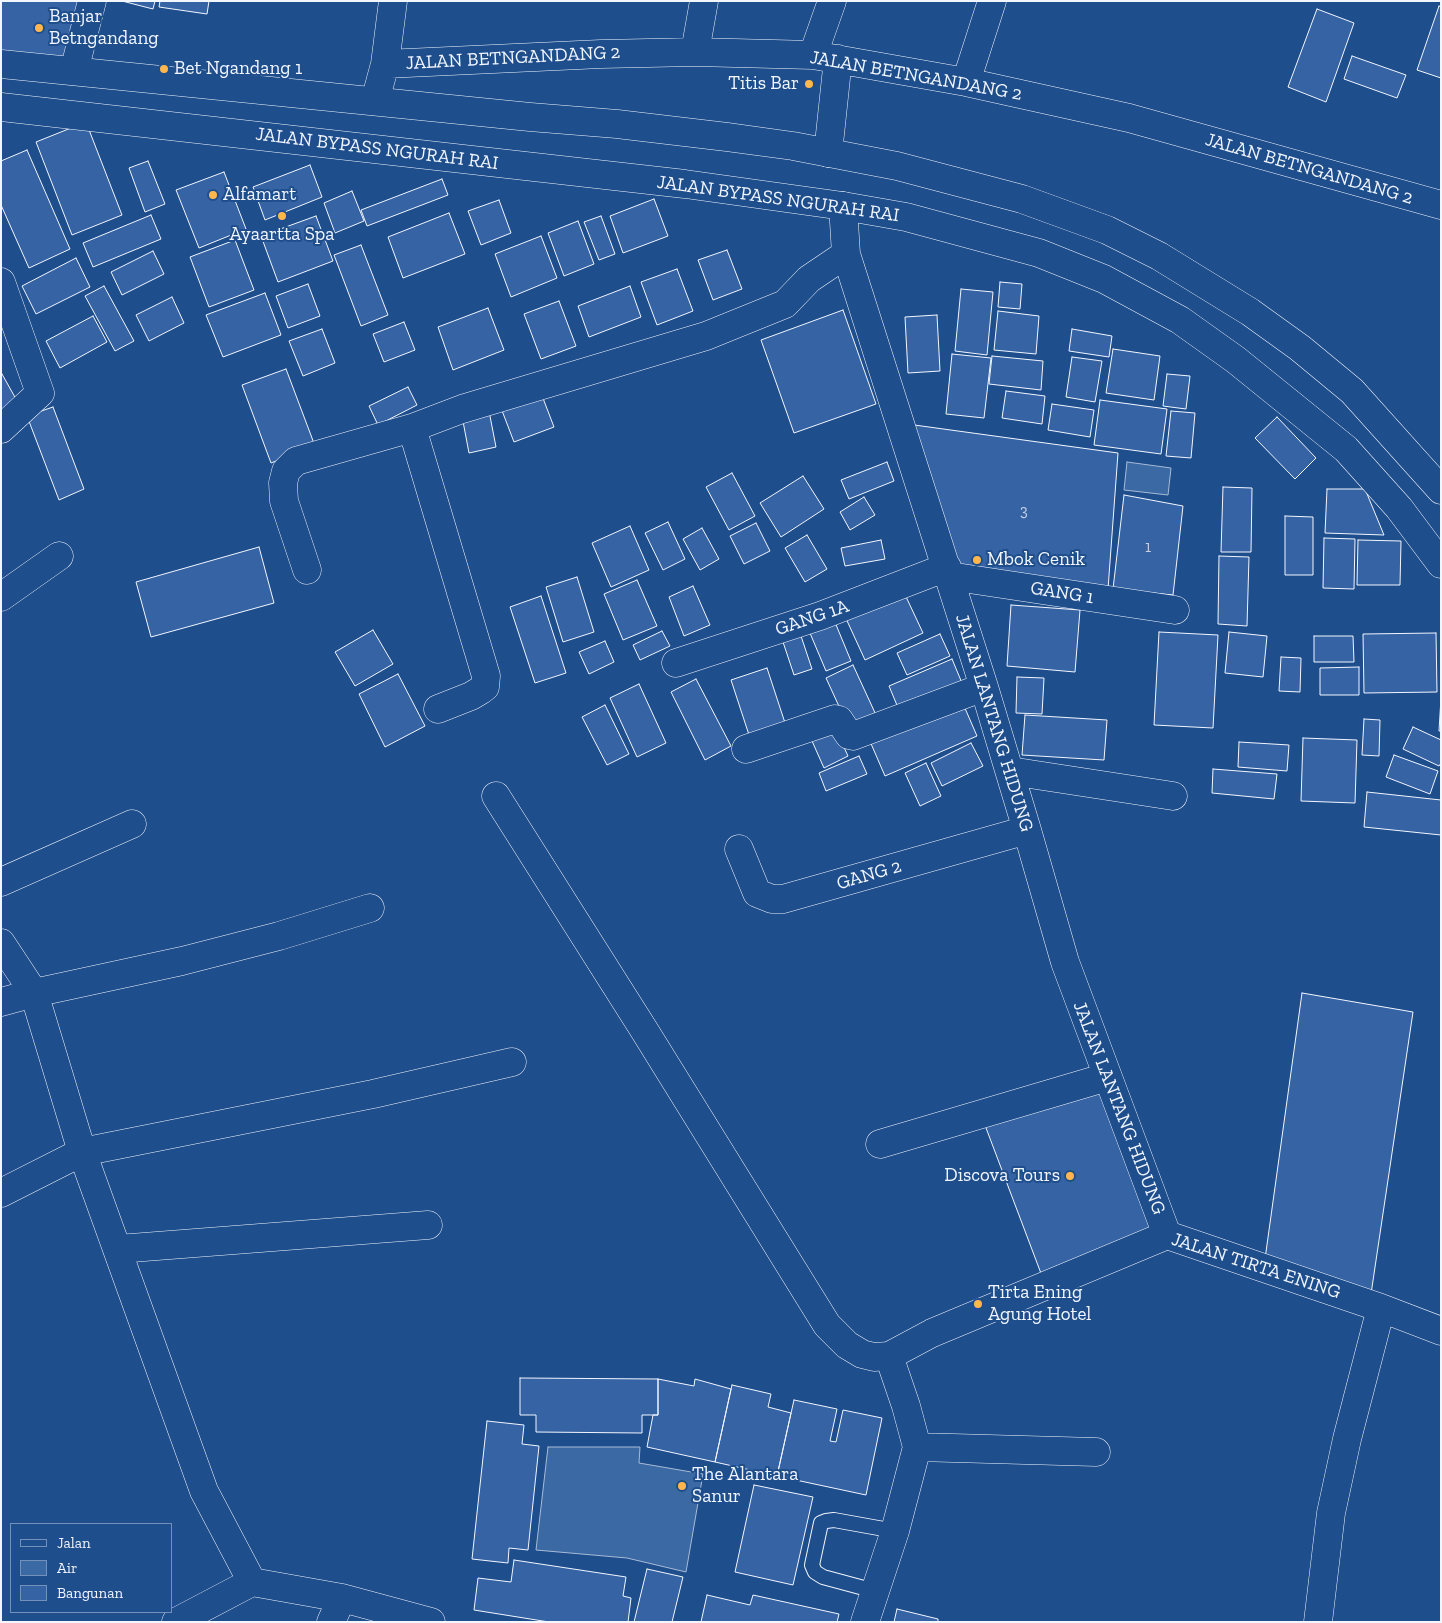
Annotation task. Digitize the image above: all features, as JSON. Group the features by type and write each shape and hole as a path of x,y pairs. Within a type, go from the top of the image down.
{"main road":[{"path":"74,71 92,1"},
{"path":"385,64 392,1"},
{"path":"695,52 704,1"},
{"path":"828,153 826,57 832,1"},
{"path":"966,82 992,1"},
{"name":"JALAN BETNGANDANG 2","path":"375,101 385,64 601,54 695,52 826,57 966,82 1129,118 1441,205"},
{"path":"1,64 699,134 792,146 897,166 1022,199 1107,230 1159,256 1250,312 1300,348 1352,391 1441,490"},
{"name":"JALAN BYPASS NGURAH RAI","path":"1,107 685,184 843,206 906,217 1039,253 1104,278 1180,320 1236,360 1346,449 1399,508 1441,564"},
{"name":"JALAN LANTANG HIDUNG","path":"843,206 846,254 1010,771 1065,962 1167,1235"},
{"path":"307,570 284,501 283,483 286,471 296,460 412,428 462,409 706,336 785,304 809,279 846,254"},
{"path":"1,282 40,393 1,429"},
{"path":"412,428 486,676 484,687 481,690 438,709"},
{"path":"1,596 58,556"},
{"name":"GANG 1","path":"948,572 1175,610"},
{"name":"GANG 1A","path":"676,663 948,572"},
{"path":"746,749 835,719 839,720 849,735 853,736 984,687"},
{"path":"1010,771 1173,796"},
{"path":"496,796 827,1325 847,1345 862,1354 874,1357 889,1356 906,1406 917,1447 895,1531 865,1622"},
{"path":"1,882 132,824"},
{"name":"GANG 2","path":"739,849 757,893 772,899 784,899 1027,830"},
{"path":"1,1002 279,936 370,908"},
{"path":"1,943 34,993 82,1152 204,1491 252,1582 337,1610 431,1622"},
{"path":"1,1193 82,1152 373,1094 512,1062"},
{"path":"880,1144 1107,1076"},
{"path":"118,1249 428,1225"},
{"name":"JALAN TIRTA ENING","path":"889,1356 932,1333 1167,1235 1381,1308 1441,1331"},
{"path":"1318,1622 1333,1504 1347,1439 1381,1308"},
{"path":"917,1447 1096,1452"},
{"path":"176,1622 252,1582"}],"lane":[{"path":"875,1591 823,1577 815,1572 812,1566 821,1523 834,1520 895,1531"}],"water":[{"path":"1127,462 1171,468 1168,495 1124,490"},
{"path":"548,1447 640,1447 639,1463 703,1474 686,1572 627,1558 536,1550"}],"building":[{"name":"Banjar Betngandang","path":"1,1 85,1 68,62 1,54"},
{"path":"122,1 155,1 153,9"},
{"path":"160,1 209,1 207,14 159,7"},
{"path":"1439,6 1441,7 1441,78 1417,70"},
{"path":"1317,9 1354,23 1326,102 1288,87"},
{"path":"1352,56 1406,75 1397,98 1344,79"},
{"path":"86,122 122,215 72,235 36,142"},
{"path":"27,150 70,249 29,268 1,205 1,161"},
{"path":"148,161 165,204 145,212 129,168"},
{"path":"310,165 322,197 265,220 253,187"},
{"path":"224,172 246,229 199,248 176,190"},
{"path":"442,179 448,195 367,226 361,210"},
{"path":"352,191 364,221 335,233 324,203"},
{"path":"654,199 668,236 623,253 610,216"},
{"path":"499,200 511,233 481,245 468,211"},
{"path":"449,213 465,254 403,278 388,237"},
{"path":"151,215 161,239 93,267 83,243"},
{"path":"316,216 333,261 278,282 261,236"},
{"path":"601,216 615,254 599,260 584,222"},
{"path":"578,221 594,264 564,276 548,233"},
{"path":"541,236 557,278 511,297 495,254"},
{"path":"235,240 254,290 209,307 190,257"},
{"path":"361,245 388,315 361,326 334,255"},
{"path":"727,250 742,289 713,300 698,260"},
{"path":"153,251 164,274 122,295 111,272"},
{"path":"76,258 90,287 36,314 22,286"},
{"path":"677,269 693,311 657,325 641,282"},
{"path":"1000,282 1022,284 1020,309 998,307"},
{"path":"308,284 320,316 288,328 276,296"},
{"path":"104,286 134,341 115,351 85,296"},
{"path":"630,286 641,317 589,337 578,306"},
{"path":"961,289 993,292 987,355 955,351"},
{"path":"265,293 281,335 223,357 206,315"},
{"path":"172,297 184,323 149,341 136,315"},
{"path":"559,301 576,346 541,359 524,314"},
{"path":"488,308 504,350 453,370 438,327"},
{"path":"843,310 876,404 794,433 761,340"},
{"path":"998,311 1039,316 1036,354 994,350"},
{"path":"937,315 940,371 908,373 905,317"},
{"path":"93,316 107,342 60,368 46,341"},
{"path":"404,322 415,350 384,362 373,334"},
{"path":"322,329 335,363 303,376 289,341"},
{"path":"1072,329 1112,336 1109,357 1069,351"},
{"path":"1113,349 1160,356 1154,400 1106,393"},
{"path":"952,354 991,358 984,418 946,414"},
{"path":"992,356 1043,361 1041,390 989,384"},
{"path":"1072,357 1102,361 1095,402 1066,397"},
{"path":"286,369 315,446 271,463 242,385"},
{"path":"1,374 21,408 1,420"},
{"path":"1167,374 1190,376 1186,409 1163,406"},
{"path":"408,387 417,405 378,425 369,406"},
{"path":"1006,391 1045,396 1042,424 1002,418"},
{"path":"541,393 554,427 514,442 501,408"},
{"path":"1100,400 1167,409 1161,454 1094,445"},
{"path":"1052,404 1094,410 1090,437 1048,430"},
{"path":"53,407 84,489 59,500 27,416"},
{"path":"489,411 496,447 469,453 462,416"},
{"path":"1171,411 1195,413 1191,458 1166,456"},
{"path":"1277,417 1316,458 1295,479 1255,438"},
{"path":"907,424 1118,453 1108,589 954,568"},
{"path":"887,462 894,481 849,499 841,480"},
{"path":"732,473 755,516 729,530 706,487"},
{"path":"803,476 824,509 781,537 760,503"},
{"path":"1223,487 1252,488 1251,552 1221,552"},
{"path":"1327,489 1365,489 1384,535 1325,533"},
{"path":"1124,495 1183,506 1173,595 1113,589"},
{"path":"864,497 875,515 850,530 840,512"},
{"path":"1285,516 1313,517 1313,575 1285,575"},
{"path":"668,522 685,559 663,570 645,533"},
{"path":"756,523 770,551 744,564 730,536"},
{"path":"630,526 649,570 611,587 592,543"},
{"path":"702,528 719,559 700,570 683,539"},
{"path":"807,535 827,569 805,582 785,548"},
{"path":"1324,538 1355,539 1354,589 1323,588"},
{"path":"881,540 885,559 845,566 841,548"},
{"path":"1358,540 1401,541 1400,585 1357,585"},
{"path":"259,547 274,603 151,637 136,582"},
{"path":"1219,556 1249,557 1247,626 1218,624"},
{"path":"577,577 594,632 563,642 546,587"},
{"path":"637,580 657,626 623,640 604,594"},
{"path":"693,586 710,625 684,636 669,597"},
{"path":"901,586 923,633 865,660 843,612"},
{"path":"541,596 566,673 535,683 510,607"},
{"path":"1011,605 1080,610 1075,672 1007,666"},
{"path":"832,615 851,661 826,671 807,626"},
{"path":"373,630 393,664 355,686 335,652"},
{"path":"799,630 812,669 794,675 781,636"},
{"path":"662,631 670,646 640,660 633,645"},
{"path":"1159,632 1218,635 1213,728 1154,725"},
{"path":"1229,632 1267,636 1263,677 1225,673"},
{"path":"1436,633 1437,692 1364,693 1363,634"},
{"path":"940,634 950,656 907,675 897,653"},
{"path":"1314,636 1353,636 1354,662 1314,662"},
{"path":"605,641 614,662 589,674 579,652"},
{"path":"1281,657 1301,658 1300,692 1279,691"},
{"path":"952,659 962,683 899,710 889,686"},
{"path":"853,665 876,715 849,728 826,678"},
{"path":"1359,667 1359,695 1320,695 1320,668"},
{"path":"767,668 787,729 751,741 731,680"},
{"path":"398,674 425,726 385,747 359,694"},
{"path":"1017,677 1044,678 1042,714 1016,713"},
{"path":"696,679 731,746 705,760 671,692"},
{"path":"639,684 666,743 637,757 610,698"},
{"path":"1441,698 1441,731 1439,731"},
{"path":"961,699 977,736 885,776 869,739"},
{"path":"605,705 629,754 607,765 582,717"},
{"path":"1025,715 1107,720 1104,760 1022,755"},
{"path":"1364,719 1380,720 1379,756 1362,755"},
{"path":"1413,727 1441,740 1441,763 1439,766 1403,749"},
{"path":"836,730 848,756 824,768 812,741"},
{"path":"1303,738 1357,740 1355,803 1301,801"},
{"path":"1239,742 1289,745 1287,771 1238,767"},
{"path":"971,743 983,766 942,786 931,763"},
{"path":"1394,755 1438,771 1430,794 1386,777"},
{"path":"859,756 867,774 826,791 819,773"},
{"path":"926,763 941,796 920,806 905,773"},
{"path":"1213,769 1277,774 1274,799 1212,793"},
{"path":"1367,792 1441,800 1441,835 1364,827"},
{"path":"1302,993 1413,1012 1371,1294 1265,1259"},
{"name":"Discova Tours","path":"1103,1085 1156,1231 1042,1276 983,1120"},
{"path":"520,1378 658,1379 658,1415 642,1415 642,1433 536,1432 536,1415 520,1415"},
{"path":"658,1379 694,1386 695,1379 731,1389 715,1462 647,1447 653,1415 658,1415"},
{"path":"732,1385 771,1394 768,1407 791,1413 777,1476 715,1462"},
{"path":"794,1400 837,1409 830,1441 836,1442 843,1410 882,1418 866,1495 777,1476"},
{"path":"487,1421 524,1425 522,1444 539,1446 528,1550 509,1548 508,1563 472,1559"},
{"path":"754,1485 813,1497 793,1585 735,1572"},
{"path":"514,1560 626,1577 623,1596 631,1598 628,1622 549,1622 474,1610 478,1578 511,1582"},
{"path":"647,1569 683,1577 672,1622 634,1622"},
{"path":"707,1595 750,1605 753,1595 839,1614 837,1622 701,1622"},
{"path":"897,1609 938,1619 938,1622 894,1622"}],"place":[{"name":"Banjar Betngandang","path":"39,28"},
{"name":"Bet Ngandang 1","path":"164,69"},
{"name":"Titis Bar","path":"809,84"},
{"name":"Alfamart","path":"213,195"},
{"name":"Ayaartta Spa","path":"282,216"},
{"name":"Mbok Cenik","path":"977,560"},
{"name":"Discova Tours","path":"1070,1176"},
{"name":"Tirta Ening Agung Hotel","path":"978,1304"},
{"name":"The Alantara Sanur","path":"682,1486"}]}
